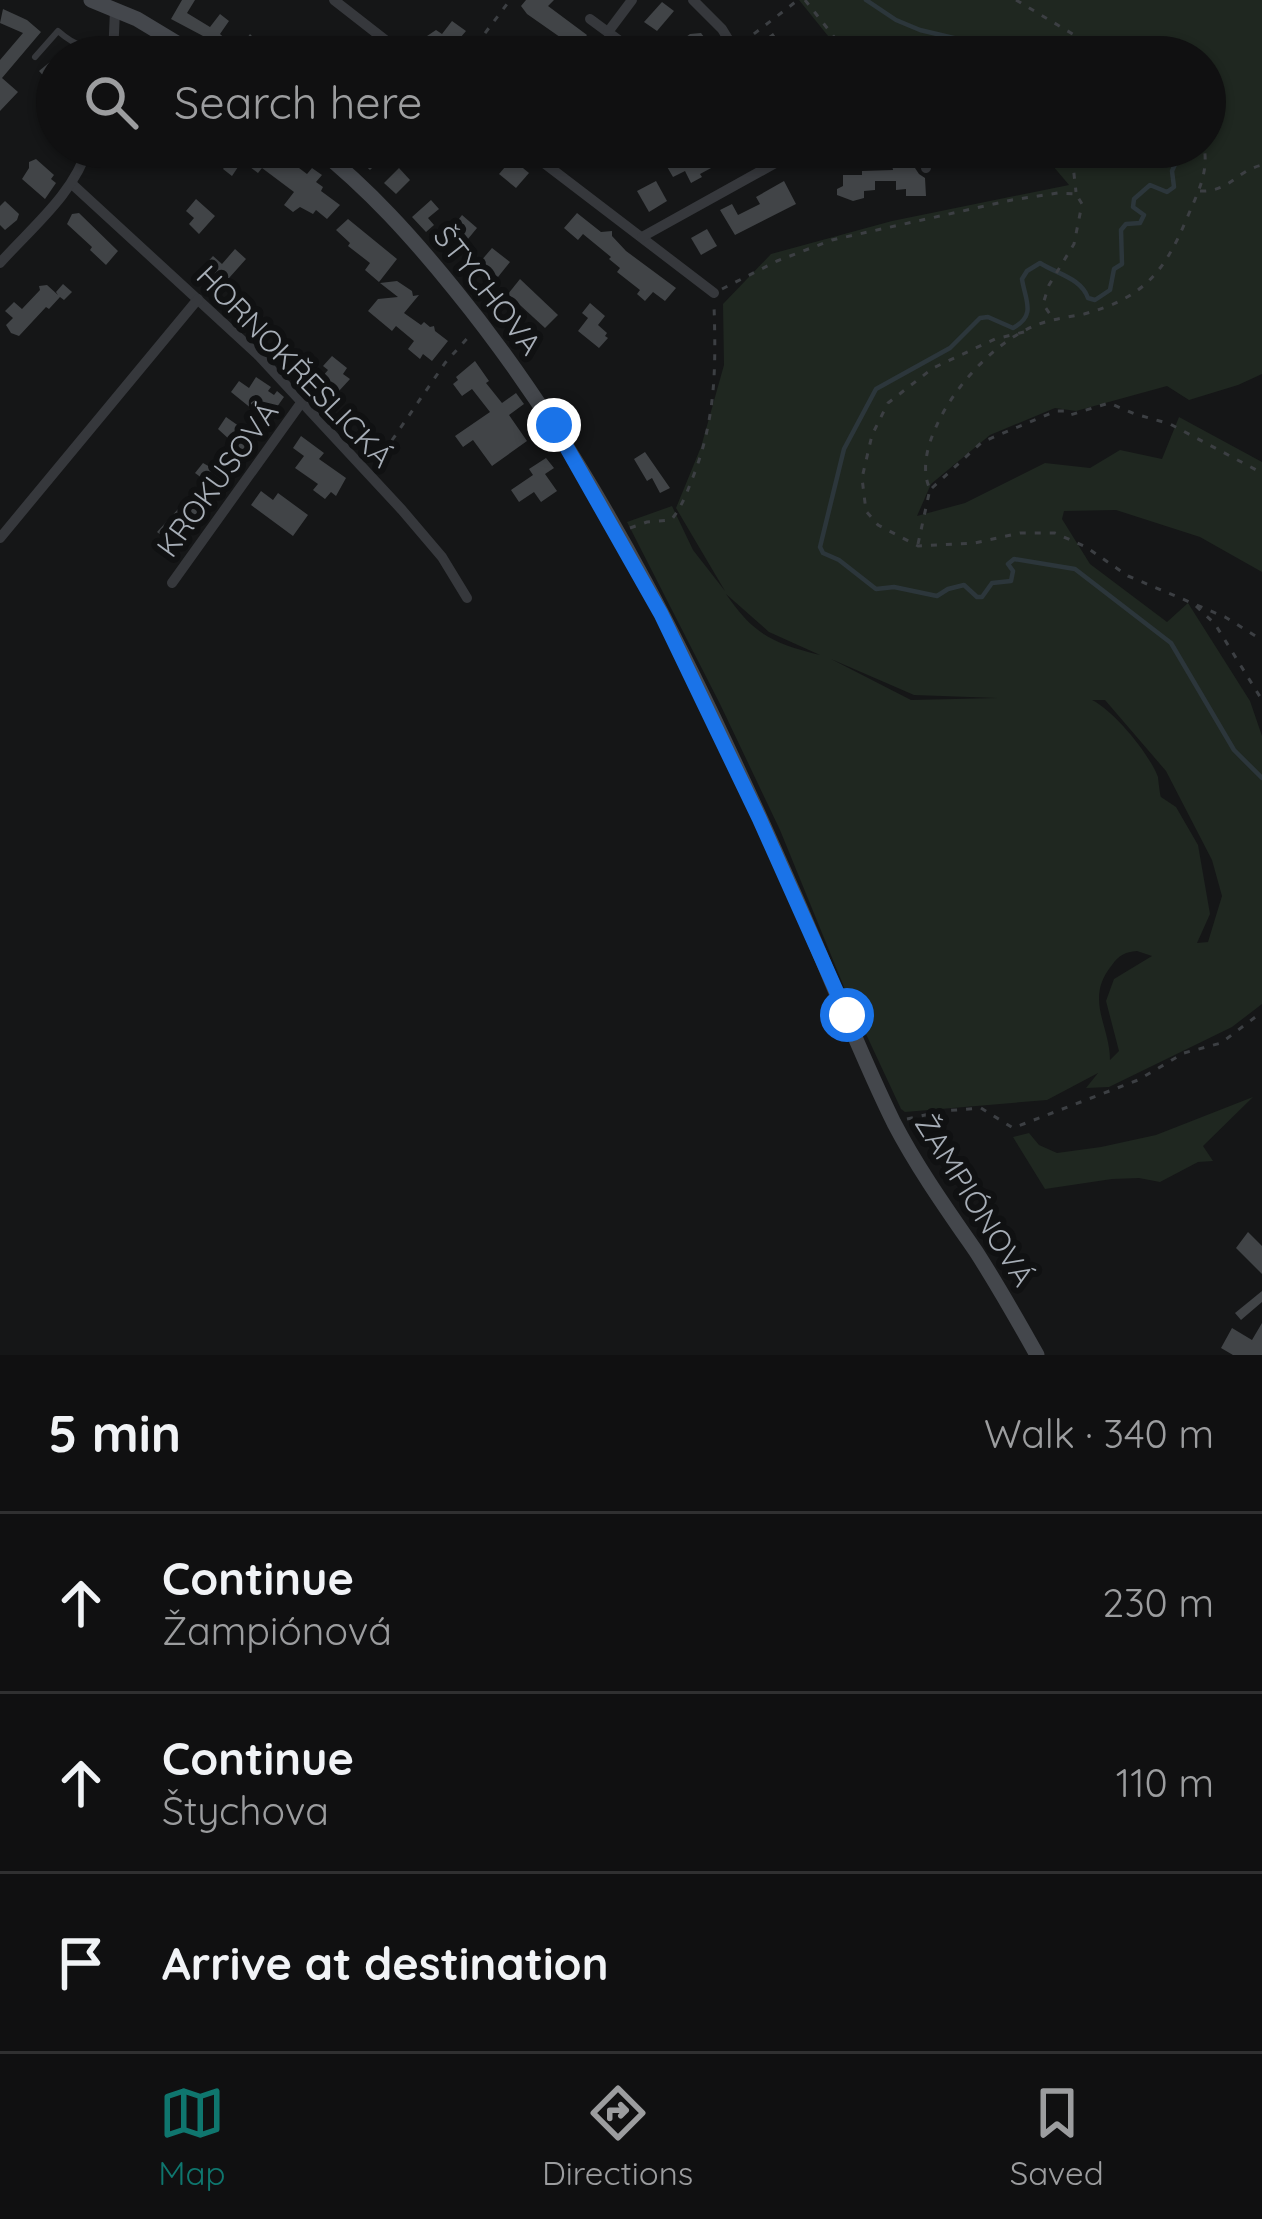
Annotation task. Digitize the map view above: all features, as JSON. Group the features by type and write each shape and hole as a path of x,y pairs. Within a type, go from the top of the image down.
{"street":[{"path":"94,0 168,36"},
{"path":"334,0 380,36"},
{"path":"608,32 632,0"},
{"path":"693,0 726,36"},
{"path":"112,36 115,10"},
{"path":"590,19 613,36"},
{"path":"0,263 73,184 82,168"},
{"name":"ŠTYCHOVA","path":"341,168 411,235 482,322 564,439 661,614"},
{"path":"552,168 714,293"},
{"path":"642,237 760,168"},
{"name":"HORNOKŘESLICKÁ","path":"73,184 257,353 442,557 467,598"},
{"path":"0,538 198,299"},
{"name":"KROKUSOVÁ","path":"172,583 301,403"},
{"name":"ŽAMPIÓNOVÁ","path":"661,614 794,894 894,1122 1037,1355"}],"path":[{"path":"482,36 510,0"},
{"path":"758,36 801,0 832,36"},
{"path":"1016,0 1077,36"},
{"path":"1198,191 1216,191 1262,165"},
{"path":"1054,320 1043,304 1074,244 1082,204 1073,168"},
{"path":"931,489 925,478 929,442 958,388 983,362 1038,324 1116,303 1155,278 1177,242 1205,168"},
{"path":"617,533 646,522 671,520 680,509 711,416 716,372 714,293 832,240 1012,200 1076,194"},
{"path":"368,475 445,363 482,322"},
{"path":"1024,332 994,339 933,368 888,403 872,435 862,478 866,511 878,526 918,546 1055,533 1128,575 1190,600 1262,640"},
{"path":"918,546 931,489 991,437 1056,411 1070,415 1109,403 1169,424 1262,473"},
{"path":"1190,600 1215,624 1262,700"},
{"path":"894,1122 981,1108 1013,1128 1138,1080 1184,1053 1222,1043 1262,1012"}],"shaded area":[{"path":"799,0 1262,0 1262,374 1189,400 1167,386 1076,411 1055,408 990,435 931,484 917,516 965,503 1045,463 1090,468 1120,450 1162,459 1179,417 1262,462 1262,572 1200,537 1116,510 1064,511 1062,519 1090,564 1167,622 1188,603 1250,701 1262,736 1262,1004 1232,1027 1109,1087 1086,1088 1098,1073 1047,1100 905,1112 844,987 780,830 627,522 672,506 693,550 725,591 676,508 701,447 724,365 723,304 771,254 892,221 1069,185 1055,168 1226,168 1226,36 828,36","holes":["726,594 769,632 820,655 766,635","831,659 914,695 997,698 911,700","1092,700 1105,700 1166,771 1212,860 1222,896 1208,942 1197,943 1210,914 1198,845 1176,807 1161,797 1158,777 1147,756 1120,722","1137,951 1152,956 1114,979 1106,1001 1119,1051 1110,1060 1100,989 1115,962"]},
{"path":"1253,1097 1203,1146 1213,1161 1198,1162 1160,1182 1112,1179 1045,1189 1013,1137 1029,1133 1039,1145 1057,1153 1101,1147 1156,1135"}],"building":[{"path":"182,0 195,0 187,13 210,27 220,14 229,21 222,36 203,36 171,19"},
{"path":"526,0 554,0 548,6 587,35 558,36 521,6"},
{"path":"662,2 674,11 657,31 644,22"},
{"path":"3,9 41,32 2,78 18,92 0,111 0,60 23,33 0,23"},
{"path":"452,21 466,31 462,36 427,36 436,30 442,34"},
{"path":"36,159 36,168 46,168 54,175 51,179 56,183 45,199 22,179 29,162"},
{"path":"262,168 299,168 307,174 312,168 322,175 316,182 323,187 321,191 340,205 327,219 316,210 313,214 300,207 293,212 284,205 294,192"},
{"path":"399,168 410,180 396,194 384,183"},
{"path":"504,168 523,168 529,173 516,188 499,174"},
{"path":"668,168 711,168 691,183 685,171 673,177"},
{"path":"915,168 925,178 926,196 906,196 906,189 896,190 896,181 875,181 875,190 864,191 864,198 853,201 837,195 843,175"},
{"path":"656,181 667,201 649,212 637,191"},
{"path":"784,181 796,204 735,235 720,210 732,204 738,215 760,204 756,197"},
{"path":"196,199 215,216 199,234 189,224 194,218 186,211"},
{"path":"431,200 439,209 428,218 434,225 426,232 412,217"},
{"path":"5,201 19,214 5,230 0,225 0,206"},
{"path":"79,213 118,251 106,265 67,224 72,214"},
{"path":"577,213 601,232 612,231 626,251 676,288 665,301 653,292 645,301 637,294 640,290 617,272 620,268 611,257 583,234 578,240 564,228"},
{"path":"462,215 477,228 463,245 448,233"},
{"path":"348,219 397,259 379,282 365,270 370,263 336,230"},
{"path":"707,229 717,246 701,255 691,238"},
{"path":"492,248 510,262 498,277 480,262"},
{"path":"235,249 246,259 221,287 201,269 213,256 222,264"},
{"path":"520,279 558,315 545,328 508,294"},
{"path":"397,281 413,296 419,295 404,313 421,325 434,326 448,341 432,361 423,354 420,359 408,349 414,341 396,326 392,331 368,311 378,299 398,297 380,283"},
{"path":"63,284 72,292 64,300 60,297 46,307 19,336 11,333 6,325 13,318 5,311 14,302 22,309 39,286 47,285 58,295"},
{"path":"590,303 605,316 598,325 608,338 599,348 578,331 588,318 582,313"},
{"path":"332,356 347,368 343,374 350,379 339,391 322,377 328,370 323,366"},
{"path":"475,361 502,403 516,393 524,404 509,415 527,441 492,466 473,440 463,447 455,436 490,412 472,389 462,396 453,384"},
{"path":"256,377 271,387 268,391 284,397 267,421 231,392 239,381 249,388"},
{"path":"226,417 253,436 250,444 177,547 157,532 179,508 185,512 206,481 195,473 203,463 210,467 230,440 218,429"},
{"path":"301,436 324,453 319,459 346,478 336,496 331,492 325,499 313,490 318,484 295,468 304,456 293,448"},
{"path":"645,452 670,488 660,493 652,478 647,481 634,459"},
{"path":"546,458 554,468 545,474 557,491 541,502 534,492 519,502 511,490 533,475 529,469"},
{"path":"261,491 273,500 278,493 308,515 293,536 251,505"},
{"path":"1248,1232 1262,1246 1262,1274 1236,1248"},
{"path":"1262,1291 1262,1302 1241,1320 1235,1313"},
{"path":"1262,1323 1262,1355 1233,1355 1221,1348 1232,1328 1252,1340"}],"waterway":[{"path":"866,0 896,20 945,36"},
{"path":"1173,168 1174,187 1167,192 1150,185 1134,199 1133,207 1144,215 1140,223 1126,224 1121,230 1122,264 1114,269 1110,290 1095,300 1088,298 1074,281 1040,263 1022,279 1028,306 1020,323 1013,328 980,318 950,348 876,389 844,449 820,547 876,589 894,587 937,596 964,585 982,597 992,583 1011,581 1013,571 1008,564 1014,559 1075,569 1171,643 1234,750 1262,778"}],"route":[{"path":"554,425 661,614 847,1015"}]}
